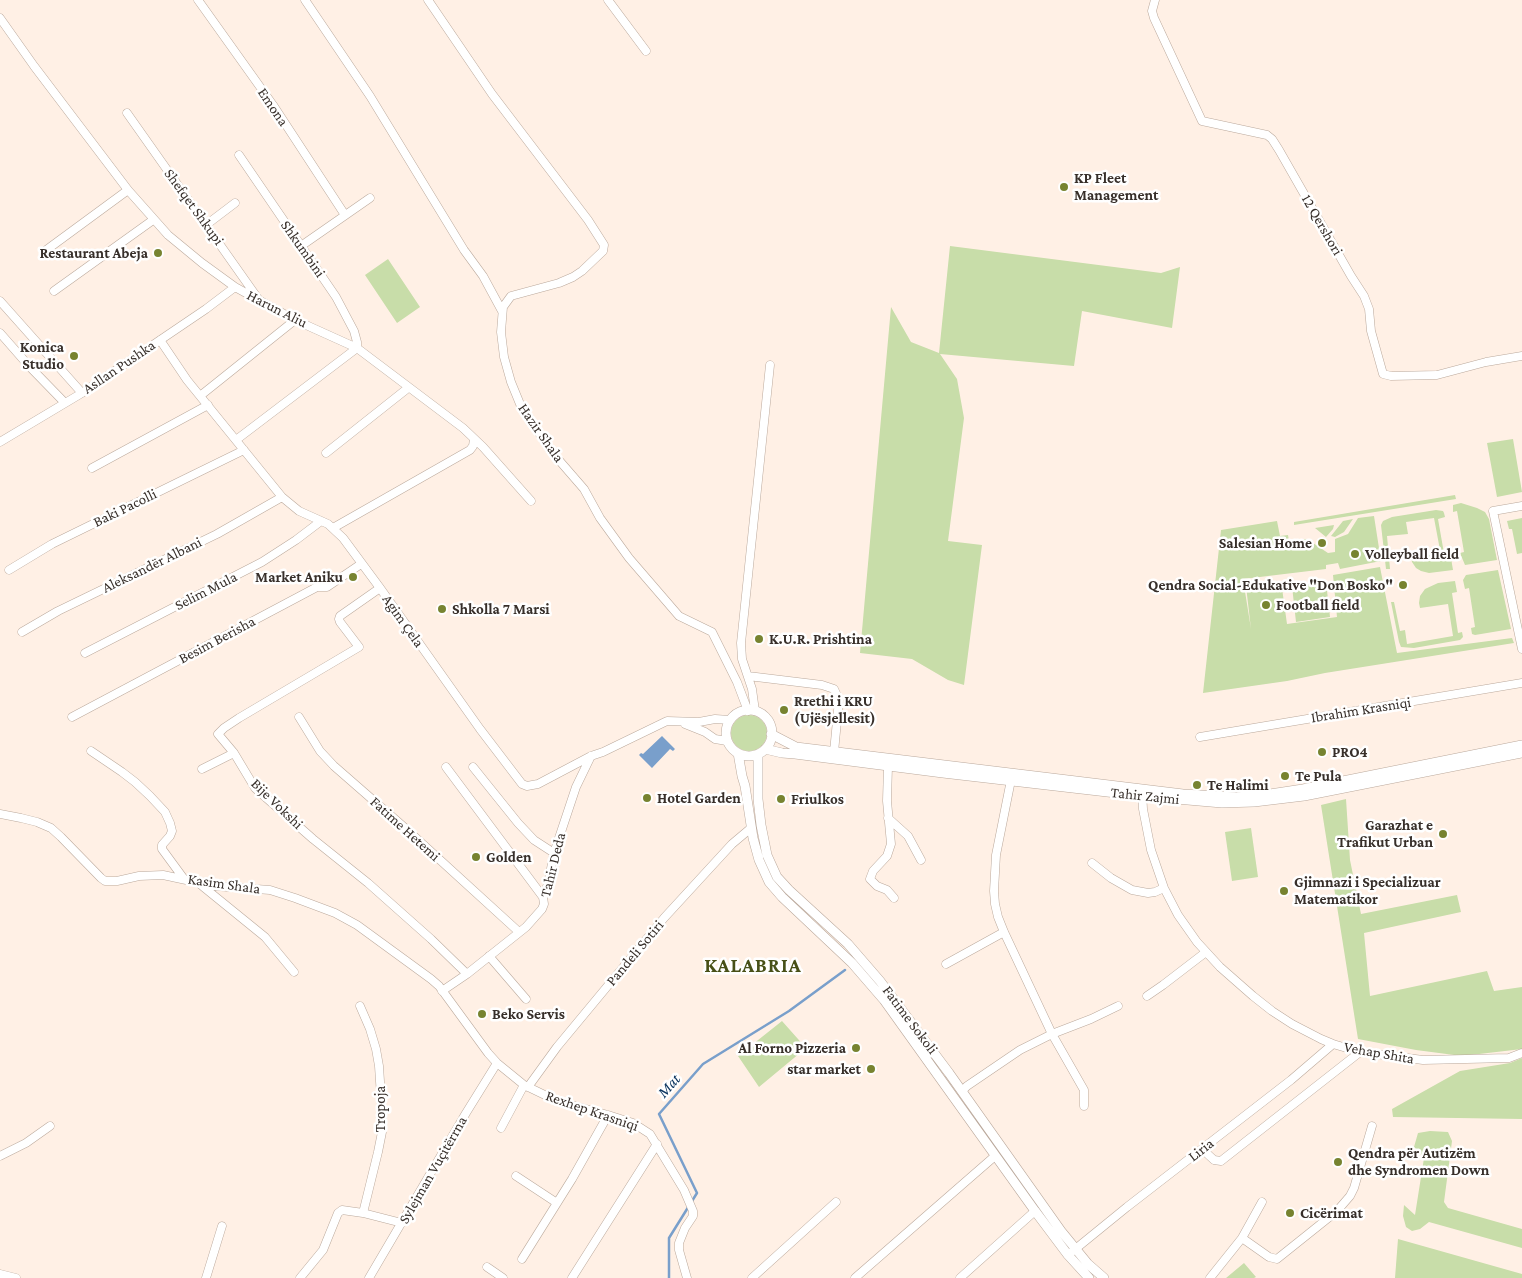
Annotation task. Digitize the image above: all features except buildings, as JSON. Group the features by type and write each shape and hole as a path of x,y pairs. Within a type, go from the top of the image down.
{"street":[{"name":"Emona","path":"198,0 273,105 346,215"},
{"path":"305,0 370,96 464,250 483,276 502,310"},
{"path":"428,0 492,94 588,220 604,245 603,251 582,271 559,283 511,296 502,310"},
{"path":"608,0 646,51"},
{"name":"12 Qershori","path":"1155,0 1152,11 1154,18 1199,118 1202,121 1267,136 1272,139 1279,150 1364,296 1369,309 1371,331 1380,370 1383,374 1391,376 1437,375 1486,362 1522,356"},
{"name":"Harun Aliu","path":"0,18 128,190 168,236 235,287 260,302 357,348 463,428 483,447 531,501"},
{"name":"Shefqet Shkupi","path":"127,113 260,302"},
{"name":"Shkumbini","path":"239,155 336,297 354,331 357,348"},
{"path":"44,251 128,190"},
{"path":"301,246 370,198"},
{"path":"206,224 235,202"},
{"path":"54,291 153,220"},
{"name":"Asllan Pushka","path":"0,441 82,393 206,309 235,287"},
{"path":"0,301 82,393"},
{"name":"Hazir Shala","path":"502,310 500,332 504,357 520,404 551,451 584,490 600,518 629,558 679,616 712,632 751,711"},
{"path":"200,396 295,320"},
{"path":"0,333 65,403"},
{"name":"Agim Çela","path":"160,340 200,396 282,497 299,511 333,528 343,538 480,729 522,784 528,786 538,784 591,756 671,720 681,722 699,722 715,719 730,720"},
{"path":"236,440 357,348"},
{"path":"751,711 752,689 742,659 741,643 770,365"},
{"path":"326,453 408,388"},
{"path":"92,468 208,405"},
{"path":"333,528 470,450 474,440"},
{"name":"Baki Pacolli","path":"8,570 52,544 244,450"},
{"name":"Aleksandër Albani","path":"22,632 58,611 225,529 282,497"},
{"path":"1522,506 1493,511 1522,649"},
{"name":"Selim Mula","path":"86,653 262,562 321,521"},
{"name":"Besim Berisha","path":"72,717 317,587 326,588 361,564"},
{"name":"Bije Vokshi","path":"380,588 340,616 339,619 359,648 239,718 218,734 234,753 255,788 368,883 467,974"},
{"path":"748,676 822,685 834,689 839,700 834,752"},
{"name":"Ibrahim Krasniqi","path":"1200,737 1522,684"},
{"path":"751,711 767,719 771,734 762,751 748,756 738,753 731,748 727,741 726,732 730,720 738,713 751,711"},
{"name":"Fatime Hetemi","path":"300,717 315,744 334,766 519,932"},
{"path":"681,722 705,732 715,739 727,741"},
{"name":"Tahir Zajmi","path":"771,734 796,747 1222,803 1271,801 1304,796 1522,752"},
{"name":"Tahir Zajmi","path":"762,751 1011,780 1222,797 1270,794 1303,789 1522,745"},
{"path":"91,751 135,782 165,812 172,831 162,845 162,849 184,879"},
{"name":"Fatime Sokoli","path":"762,751 758,799 760,825 767,855 777,876 789,890 848,944 871,969 923,1036 962,1091 1089,1278"},
{"path":"202,769 234,753"},
{"name":"Fatime Sokoli","path":"738,753 742,776 746,786 751,828 761,866 775,889 838,949 873,987 1035,1212 1072,1252 1104,1278"},
{"name":"Tahir Deda","path":"442,992 526,927 542,909 544,904 543,897 548,884 554,853 576,786 591,756"},
{"path":"888,766 888,818 891,835 889,851 887,856 873,871 870,879 877,886 887,890 894,898"},
{"path":"446,767 543,897"},
{"path":"473,767 534,840 554,853"},
{"path":"1011,780 994,875 994,904 1004,932 1052,1034 1084,1090 1084,1106"},
{"name":"Vehap Shita","path":"1142,792 1146,829 1158,871 1164,888 1178,914 1206,952 1234,981 1292,1024 1333,1044 1360,1052 1423,1060 1509,1058 1522,1053"},
{"name":"Kasim Shala","path":"0,814 37,822 50,828 105,881 117,881 151,874 184,879 200,884 270,890 335,913 357,925 431,979 439,986 442,992"},
{"path":"888,818 908,836 921,860"},
{"name":"Pandeli Sotiri","path":"526,1086 670,912 732,844 751,828"},
{"path":"1092,863 1111,878 1140,893 1155,892 1164,888"},
{"path":"200,884 266,937 294,972"},
{"path":"946,964 1004,932"},
{"path":"1147,996 1206,952"},
{"path":"489,956 526,999"},
{"name":"Rexhep Krasniqi","path":"442,992 497,1063 526,1086 564,1103 608,1115 641,1127 650,1134 678,1178 690,1204 693,1216 685,1228 679,1243 679,1250 687,1278"},
{"name":"Tropoja","path":"360,1006 376,1049 382,1112 382,1132 363,1213"},
{"path":"962,1091 1020,1050 1118,1006"},
{"name":"Liria","path":"1072,1252 1291,1080 1333,1044"},
{"path":"1202,1149 1214,1160 1221,1161 1360,1052"},
{"name":"Sylejman Vuçitërrna","path":"371,1277 497,1063"},
{"path":"501,1128 526,1086"},
{"path":"522,1260 608,1115"},
{"path":"0,1156 26,1143 50,1126"},
{"path":"1242,1238 1269,1257 1277,1259 1337,1211 1350,1196 1354,1188 1372,1126"},
{"path":"572,1278 657,1144"},
{"path":"855,1278 995,1156"},
{"path":"516,1176 557,1203"},
{"path":"752,1278 836,1202"},
{"path":"1210,1278 1242,1238 1262,1202"},
{"path":"300,1278 323,1250 338,1212 346,1210 402,1223"},
{"path":"960,1278 1035,1212"},
{"path":"206,1278 222,1226"},
{"path":"486,1267 503,1278"},
{"path":"0,1274 16,1278"}],"green space":[{"path":"950,246 1161,273 1180,267 1172,328 1082,311 1074,366 940,354 957,379 964,418 948,541 982,545 964,685 948,680 912,659 860,653 891,307 911,342 939,353"},
{"path":"388,259 420,307 397,323 365,275"},
{"path":"1513,439 1522,492 1497,497 1487,443"},
{"path":"1455,495 1456,499 1294,525 1294,522"},
{"path":"1461,503 1485,512 1489,519 1497,560 1465,565 1460,553 1464,552 1457,511 1453,512 1453,505"},
{"path":"1436,510 1443,511 1444,513 1445,517 1438,519 1445,559 1451,558 1453,570 1429,573 1416,568 1412,562 1411,555 1440,550 1434,518 1406,522 1408,534 1387,536 1390,569 1386,569 1381,525 1383,521 1392,517"},
{"path":"1374,516 1381,561 1340,569 1338,563 1326,565 1326,569 1243,579 1251,629 1246,586 1281,581 1287,624 1337,617 1333,575 1380,567 1397,653 1512,638 1514,643 1203,693 1221,530 1277,521 1280,536 1288,535 1289,541 1307,539 1328,553 1335,552 1335,539 1348,534 1358,518"},
{"path":"1522,518 1522,553 1517,554 1512,529 1509,529 1507,521"},
{"path":"1353,519 1344,532 1335,537 1331,536 1343,521"},
{"path":"1334,525 1326,537 1315,528"},
{"path":"1498,570 1511,629 1472,634 1471,628 1475,627 1469,588 1465,589 1463,580 1466,575"},
{"path":"1455,581 1457,592 1452,593 1458,633 1462,632 1463,637 1460,640 1414,648 1401,647 1391,602 1394,602 1400,631 1405,630 1407,644 1453,636 1448,604 1420,608 1419,603 1420,596 1425,589 1438,583"},
{"path":"1326,582 1330,617 1296,622 1292,586"},
{"path":"749,715 762,720 767,733 762,746 749,751 736,746 731,733 736,720"},
{"path":"1346,799 1350,860 1361,914 1457,895 1461,912 1364,933 1370,996 1487,971 1494,991 1522,987 1522,1049 1462,1056 1358,1039 1321,805"},
{"path":"1251,828 1258,877 1232,881 1225,832"},
{"path":"782,1021 806,1048 759,1087 738,1056"},
{"path":"1522,1058 1522,1119 1393,1117 1392,1109 1460,1071 1510,1063"},
{"path":"1430,1131 1448,1132 1452,1141 1444,1202 1448,1208 1522,1229 1522,1248 1429,1222 1420,1229 1412,1231 1406,1227 1403,1216 1404,1205 1415,1215 1424,1158 1414,1147 1418,1133"},
{"path":"1398,1239 1522,1274 1522,1278 1395,1278"},
{"path":"1244,1263 1256,1277 1226,1278"}],"water":[{"path":"662,736 675,749 673,751 670,749 652,768 639,755 643,754"}],"waterway":[{"name":"Mat","path":"669,1278 669,1238 697,1193 659,1114 703,1064 789,1011 845,970"}],"place":[{"name":"KP Fleet Management","path":"1064,187"},
{"name":"Restaurant Abeja","path":"158,253"},
{"name":"Konica Studio","path":"74,356"},
{"name":"Salesian Home","path":"1322,543"},
{"name":"Volleyball field","path":"1355,554"},
{"name":"Market Aniku","path":"353,577"},
{"name":"Qendra Social-Edukative \"Don Bosko\"","path":"1403,585"},
{"name":"Football field","path":"1266,605"},
{"name":"Shkolla 7 Marsi","path":"442,609"},
{"name":"K.U.R. Prishtina","path":"759,639"},
{"name":"Rrethi i KRU (Ujësjellesit)","path":"784,710"},
{"name":"PRO4","path":"1322,752"},
{"name":"Te Pula","path":"1285,776"},
{"name":"Te Halimi","path":"1197,785"},
{"name":"Hotel Garden","path":"647,798"},
{"name":"Friulkos","path":"781,799"},
{"name":"Garazhat e Trafikut Urban","path":"1443,834"},
{"name":"Golden","path":"476,857"},
{"name":"Gjimnazi i Specializuar Matematikor","path":"1284,891"},
{"name":"Beko Servis","path":"482,1014"},
{"name":"Al Forno Pizzeria","path":"856,1048"},
{"name":"star market","path":"871,1069"},
{"name":"Qendra për Autizëm dhe Syndromen Down","path":"1338,1162"},
{"name":"Cicërimat","path":"1290,1213"}],"district":[{"name":"KALABRIA","path":"753,966"}]}
